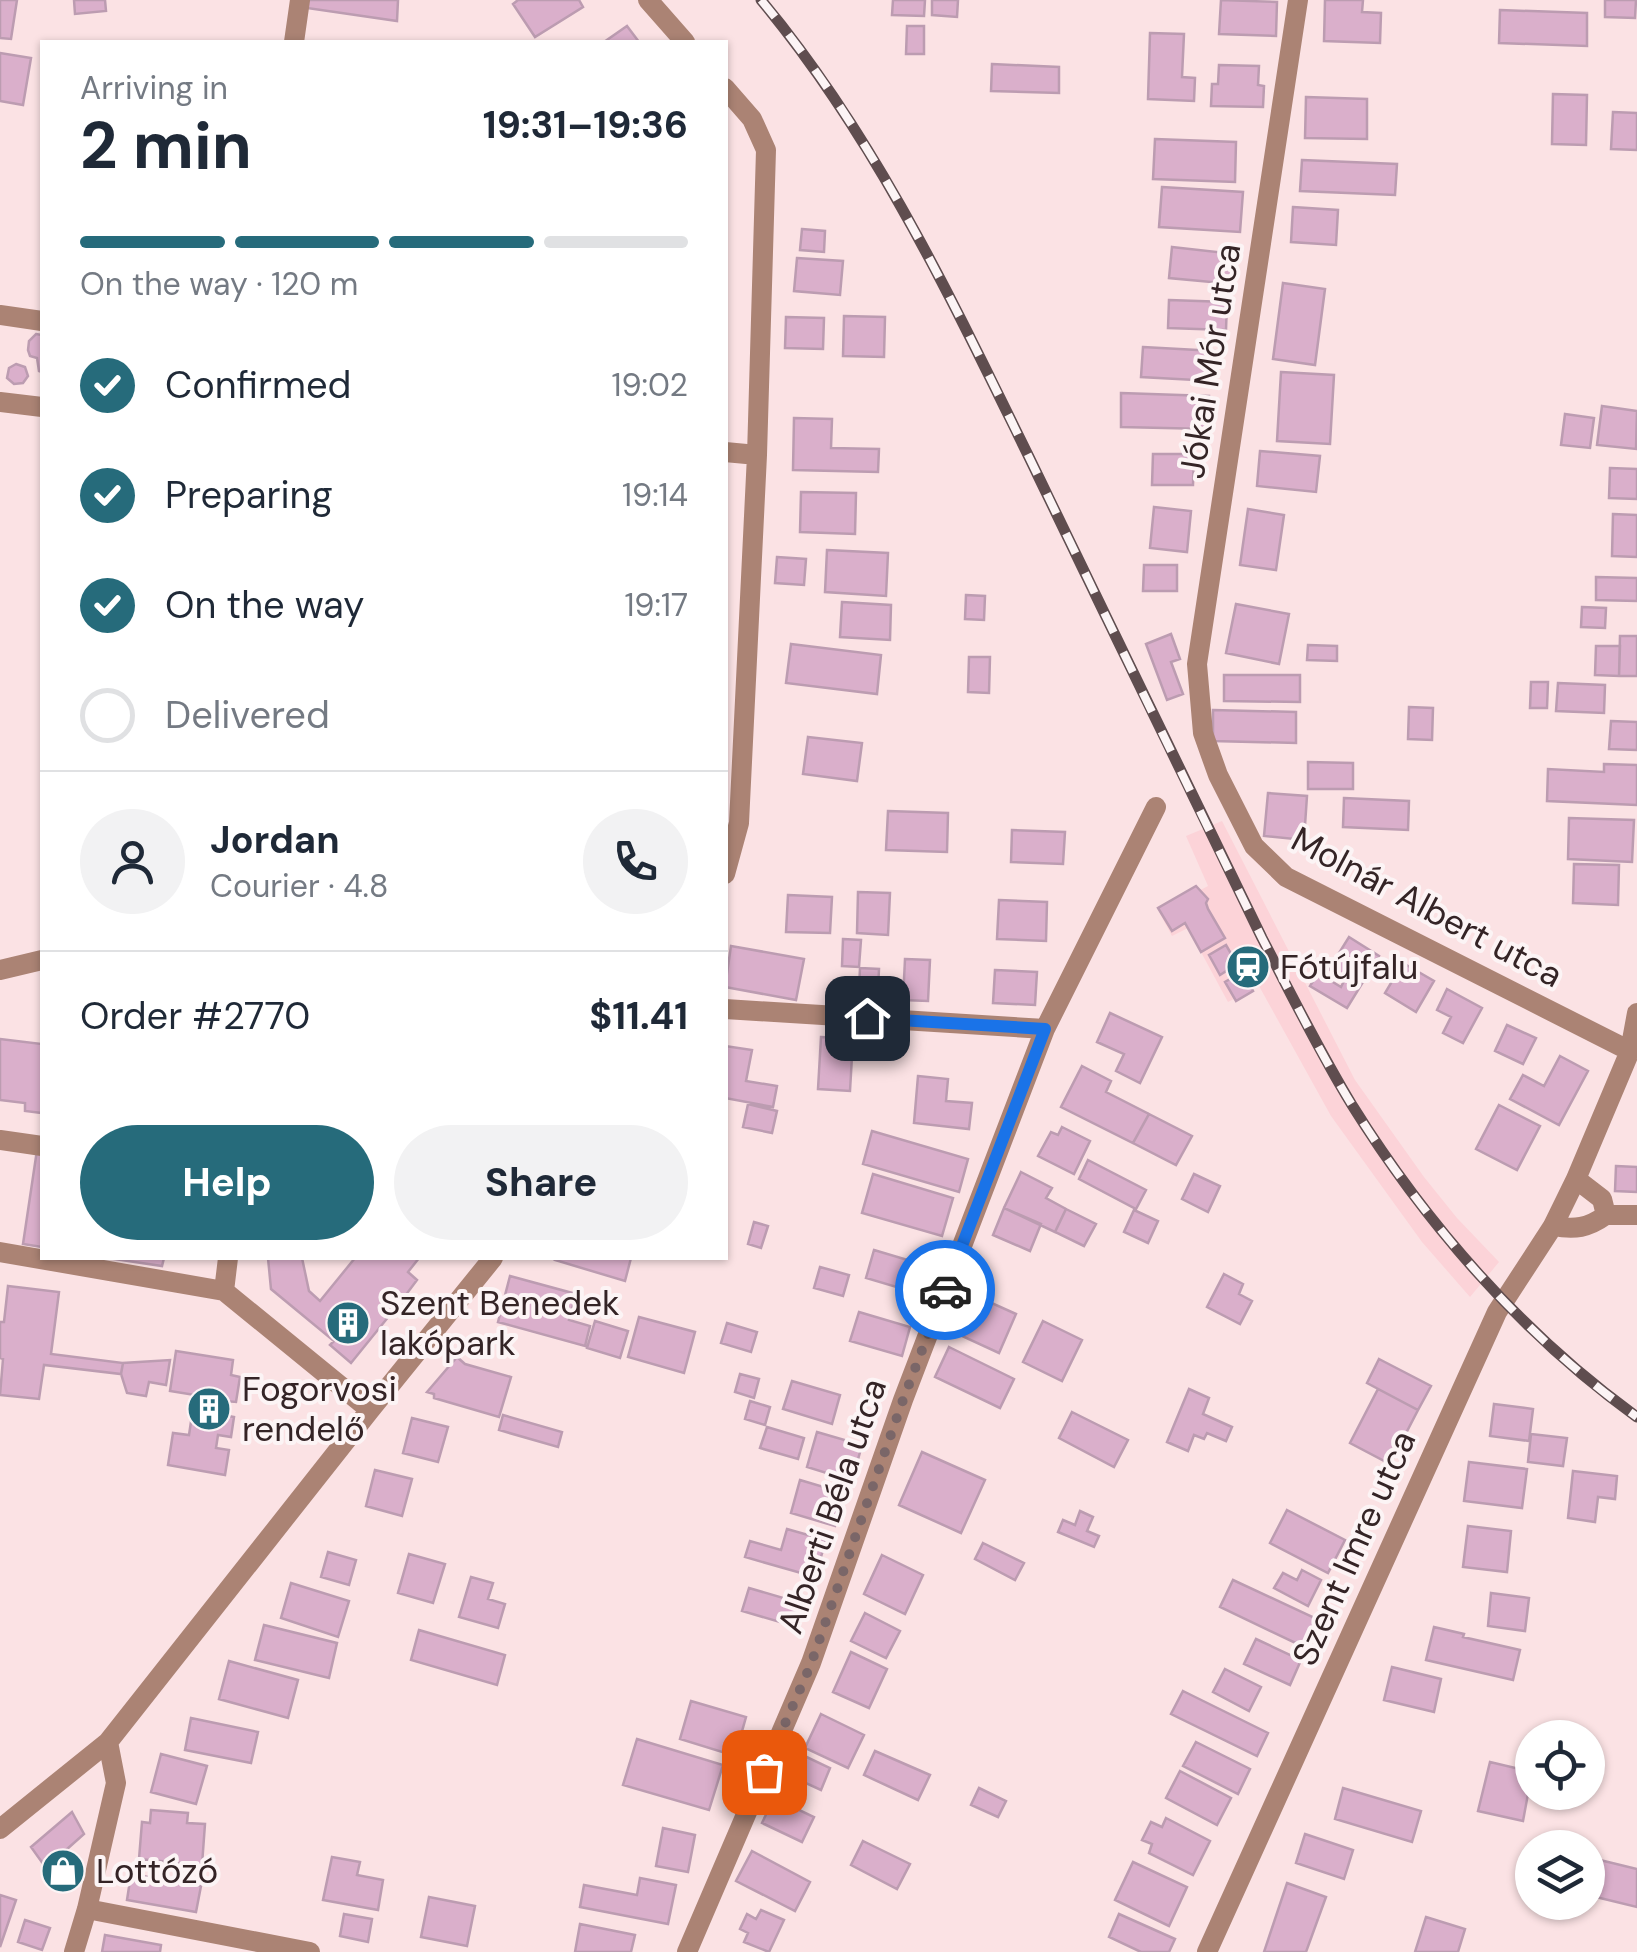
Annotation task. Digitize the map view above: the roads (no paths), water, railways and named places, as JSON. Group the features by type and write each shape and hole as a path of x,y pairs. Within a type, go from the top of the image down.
{"street":[{"path":"294,40 300,0"},
{"path":"648,0 683,40"},
{"name":"Jókai Mór utca","path":"1202,733 1198,664 1298,0"},
{"path":"728,91 752,119 766,150 757,455 728,852"},
{"path":"0,314 40,321"},
{"path":"0,402 40,407"},
{"path":"728,452 757,455"},
{"name":"Molnár Albert utca","path":"1202,733 1218,775 1254,846 1286,876 1630,1051"},
{"name":"Alberti Béla utca","path":"687,1952 811,1664 903,1400 1045,1029 1156,807"},
{"path":"0,970 40,960"},
{"path":"728,1009 1045,1029"},
{"name":"Szent Imre utca","path":"1207,1952 1497,1312 1554,1226 1576,1179 1630,1051 1637,1013"},
{"path":"0,1140 40,1146"},
{"path":"1576,1179 1602,1199 1606,1214"},
{"path":"1554,1226 1573,1230 1591,1226 1606,1214 1637,1214"},
{"path":"0,1252 40,1259"},
{"path":"46,1260 224,1291 370,1410"},
{"path":"224,1291 228,1260"},
{"path":"0,1829 108,1742 491,1260"},
{"path":"74,1952 116,1783 108,1742"},
{"path":"87,1909 310,1952"}],"railway":[{"path":"761,0 840,107 908,219 1028,455 1262,938 1352,1105 1412,1192 1480,1275 1555,1350 1637,1417"}],"place":[{"name":"Fótújfalu","path":"1248,967"},
{"name":"Szent Benedek lakópark","path":"348,1323"},
{"name":"Fogorvosi rendelő","path":"209,1409"},
{"name":"Lottózó","path":"63,1871"}]}
